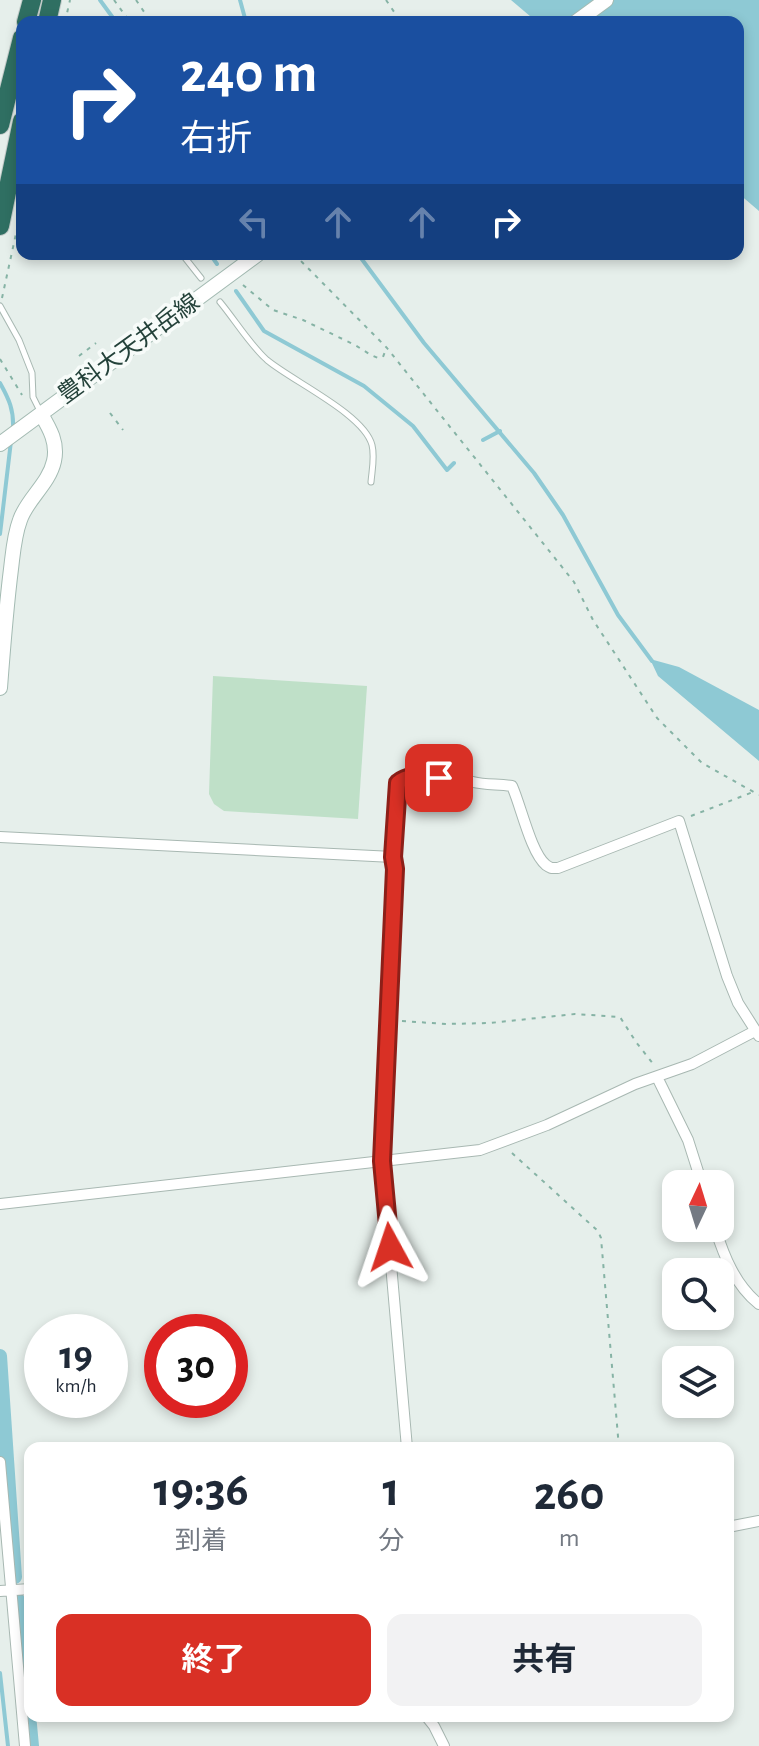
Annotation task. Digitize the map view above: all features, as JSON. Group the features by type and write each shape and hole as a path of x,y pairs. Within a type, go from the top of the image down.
{"highway":[{"path":"0,125 16,62"},
{"path":"0,226 16,150"}],"main road":[{"path":"584,16 606,0"},
{"name":"豊科大天井岳線","path":"2,442 250,260"},
{"path":"0,688 9,581 17,531 24,509 54,464 54,437 41,414"}],"street":[{"path":"0,1204 382,1161 480,1150 547,1125 635,1084 692,1064 757,1034 738,1003 727,976 679,821 558,868 550,868 542,862 535,849 512,786 414,776 398,783 382,1161 406,1442"},
{"path":"0,837 393,857"},
{"path":"657,1077 688,1140 698,1170"},
{"path":"720,1242 741,1285 759,1304"},
{"path":"0,1462 5,1591 25,1746"},
{"path":"734,1526 759,1521"},
{"path":"431,1722 444,1746"}],"lane":[{"path":"187,260 201,278"},
{"path":"220,302 266,358 293,379 338,406 366,433 372,444 371,482"},
{"path":"0,306 24,351 32,373 33,397 41,414"}],"path":[{"path":"0,306 16,233"},
{"path":"300,260 387,348 574,582 593,620 657,718 702,763 759,795"},
{"path":"243,285 273,310 303,320 371,355 383,357 387,348"},
{"path":"79,356 96,343"},
{"path":"0,359 22,394"},
{"path":"110,413 123,430"},
{"path":"679,821 754,792"},
{"path":"388,1020 446,1024 490,1023 575,1014 620,1017 656,1067 657,1077"},
{"path":"501,1143 598,1231 601,1238 618,1442"}],"green space":[{"path":"213,676 367,686 358,819 224,811 214,804 209,794"}],"water":[{"path":"511,0 759,0 759,211 744,198 744,16 530,16"},
{"path":"650,659 679,667 759,710 759,761 658,676"}],"waterway":[{"path":"100,0 112,16"},
{"path":"240,0 244,16"},
{"path":"214,260 217,264"},
{"path":"362,260 424,343 534,473 563,515 618,615 652,661"},
{"path":"236,291 264,331 364,386 413,426 447,470 454,463"},
{"path":"0,383 10,405 13,429"},
{"path":"483,440 500,431"},
{"path":"0,534 11,441"},
{"path":"0,1356 15,1577"},
{"path":"18,1600 24,1663"},
{"path":"0,1673 8,1746"},
{"path":"30,1722 32,1746"}],"route":[{"path":"390,1247 382,1161 398,783 414,776 439,778"}]}
